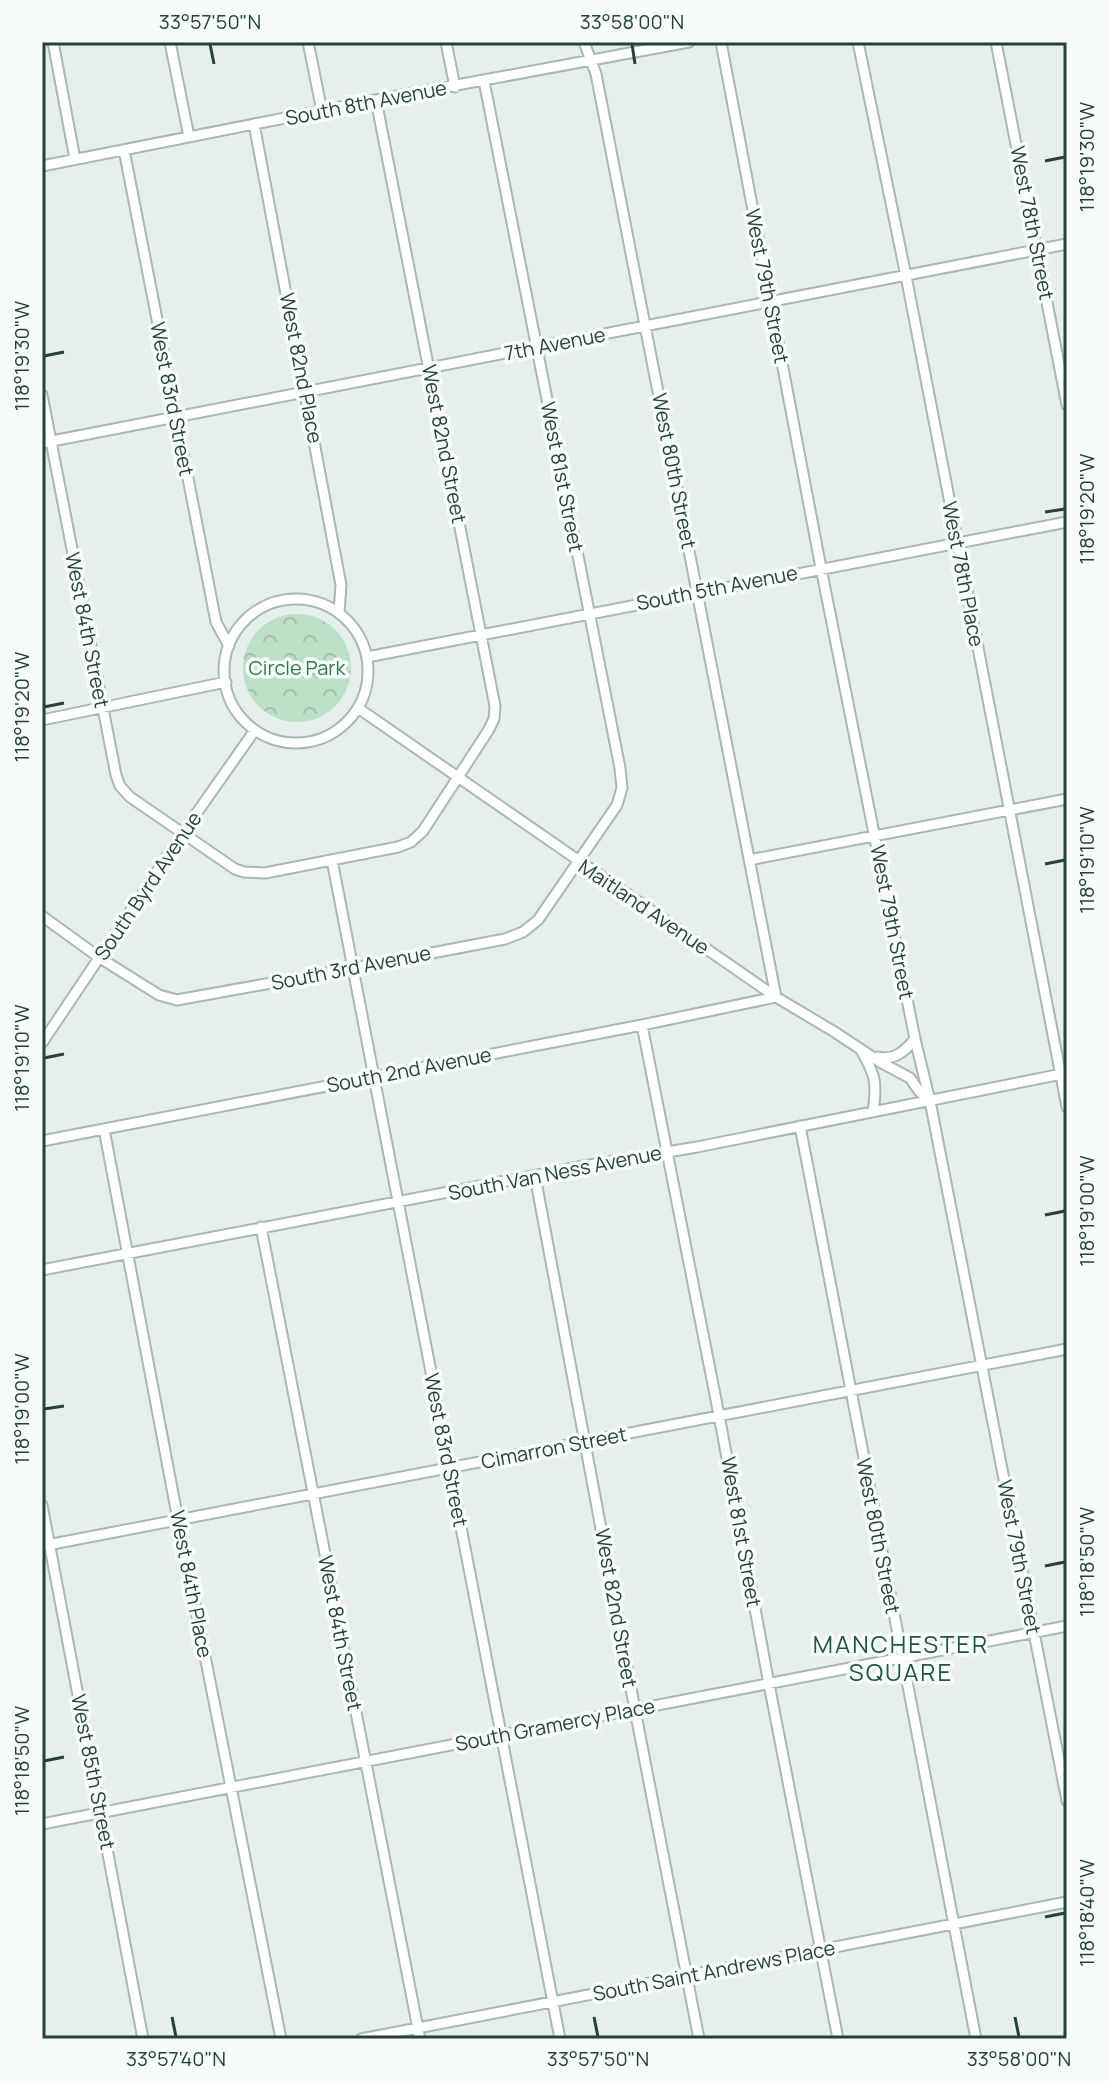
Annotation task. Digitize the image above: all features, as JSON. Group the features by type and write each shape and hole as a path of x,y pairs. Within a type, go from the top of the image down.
{"street":[{"path":"53,42 75,159"},
{"path":"170,42 189,137"},
{"path":"308,42 322,111"},
{"path":"446,42 455,87"},
{"name":"West 80th Street","path":"584,42 596,74 776,997"},
{"name":"South 8th Avenue","path":"42,166 689,42"},
{"name":"West 79th Street","path":"721,42 821,568 930,1101 1067,1801"},
{"name":"West 78th Place","path":"858,42 1064,1074 1067,1107"},
{"name":"West 78th Street","path":"996,42 1067,405"},
{"name":"West 81st Street","path":"484,81 620,768 622,788 617,805 579,862"},
{"name":"West 82nd Street","path":"332,860 398,847 411,842 423,831 488,731 494,719 495,706 376,100"},
{"name":"West 82nd Place","path":"254,124 341,585 339,613"},
{"name":"West 83rd Street","path":"124,150 216,622 229,646"},
{"name":"7th Avenue","path":"46,442 1067,244"},
{"name":"West 84th Street","path":"42,395 46,442 120,786 130,797 235,869 265,873 332,860"},
{"name":"South 5th Avenue","path":"367,657 1067,522"},
{"path":"292,599 309,600 339,613 352,625 367,657 367,683 358,708 338,730 311,742 282,742 255,730 242,718 232,702 226,682 225,666 236,631 260,608 292,599"},
{"path":"42,720 226,682"},
{"name":"Maitland Avenue","path":"358,708 776,997 910,1078 930,1101"},
{"name":"South Byrd Avenue","path":"42,1043 255,730"},
{"path":"749,860 1067,799"},
{"name":"West 83rd Street","path":"332,860 560,2039"},
{"name":"South 3rd Avenue","path":"100,958 159,995 177,1000 505,939 523,932 538,920 579,862"},
{"path":"42,916 100,958"},
{"name":"South 2nd Avenue","path":"42,1141 776,997"},
{"name":"West 81st Street","path":"642,1025 838,2039"},
{"path":"869,1055 883,1059 894,1057 915,1039"},
{"path":"860,1049 875,1081 873,1112"},
{"name":"South Van Ness Avenue","path":"42,1270 1064,1074"},
{"name":"West 80th Street","path":"800,1126 976,2039"},
{"name":"West 84th Place","path":"104,1129 281,2039"},
{"name":"West 82nd Street","path":"535,1176 699,2039"},
{"name":"West 84th Street","path":"261,1227 418,2034"},
{"name":"Cimarron Street","path":"46,1545 1067,1349"},
{"name":"West 85th Street","path":"42,1505 46,1545 143,2039"},
{"name":"South Gramercy Place","path":"42,1824 1067,1626"},
{"name":"South Saint Andrews Place","path":"361,2039 418,2034 552,2002 1067,1902"}],"green space":[{"name":"Circle Park","path":"297,614 318,618 335,630 347,647 351,668 347,689 335,706 318,718 297,722 276,718 259,706 247,689 243,668 247,647 259,630 276,618"}],"district":[{"name":"MANCHESTER SQUARE","path":"901,1659"}]}
